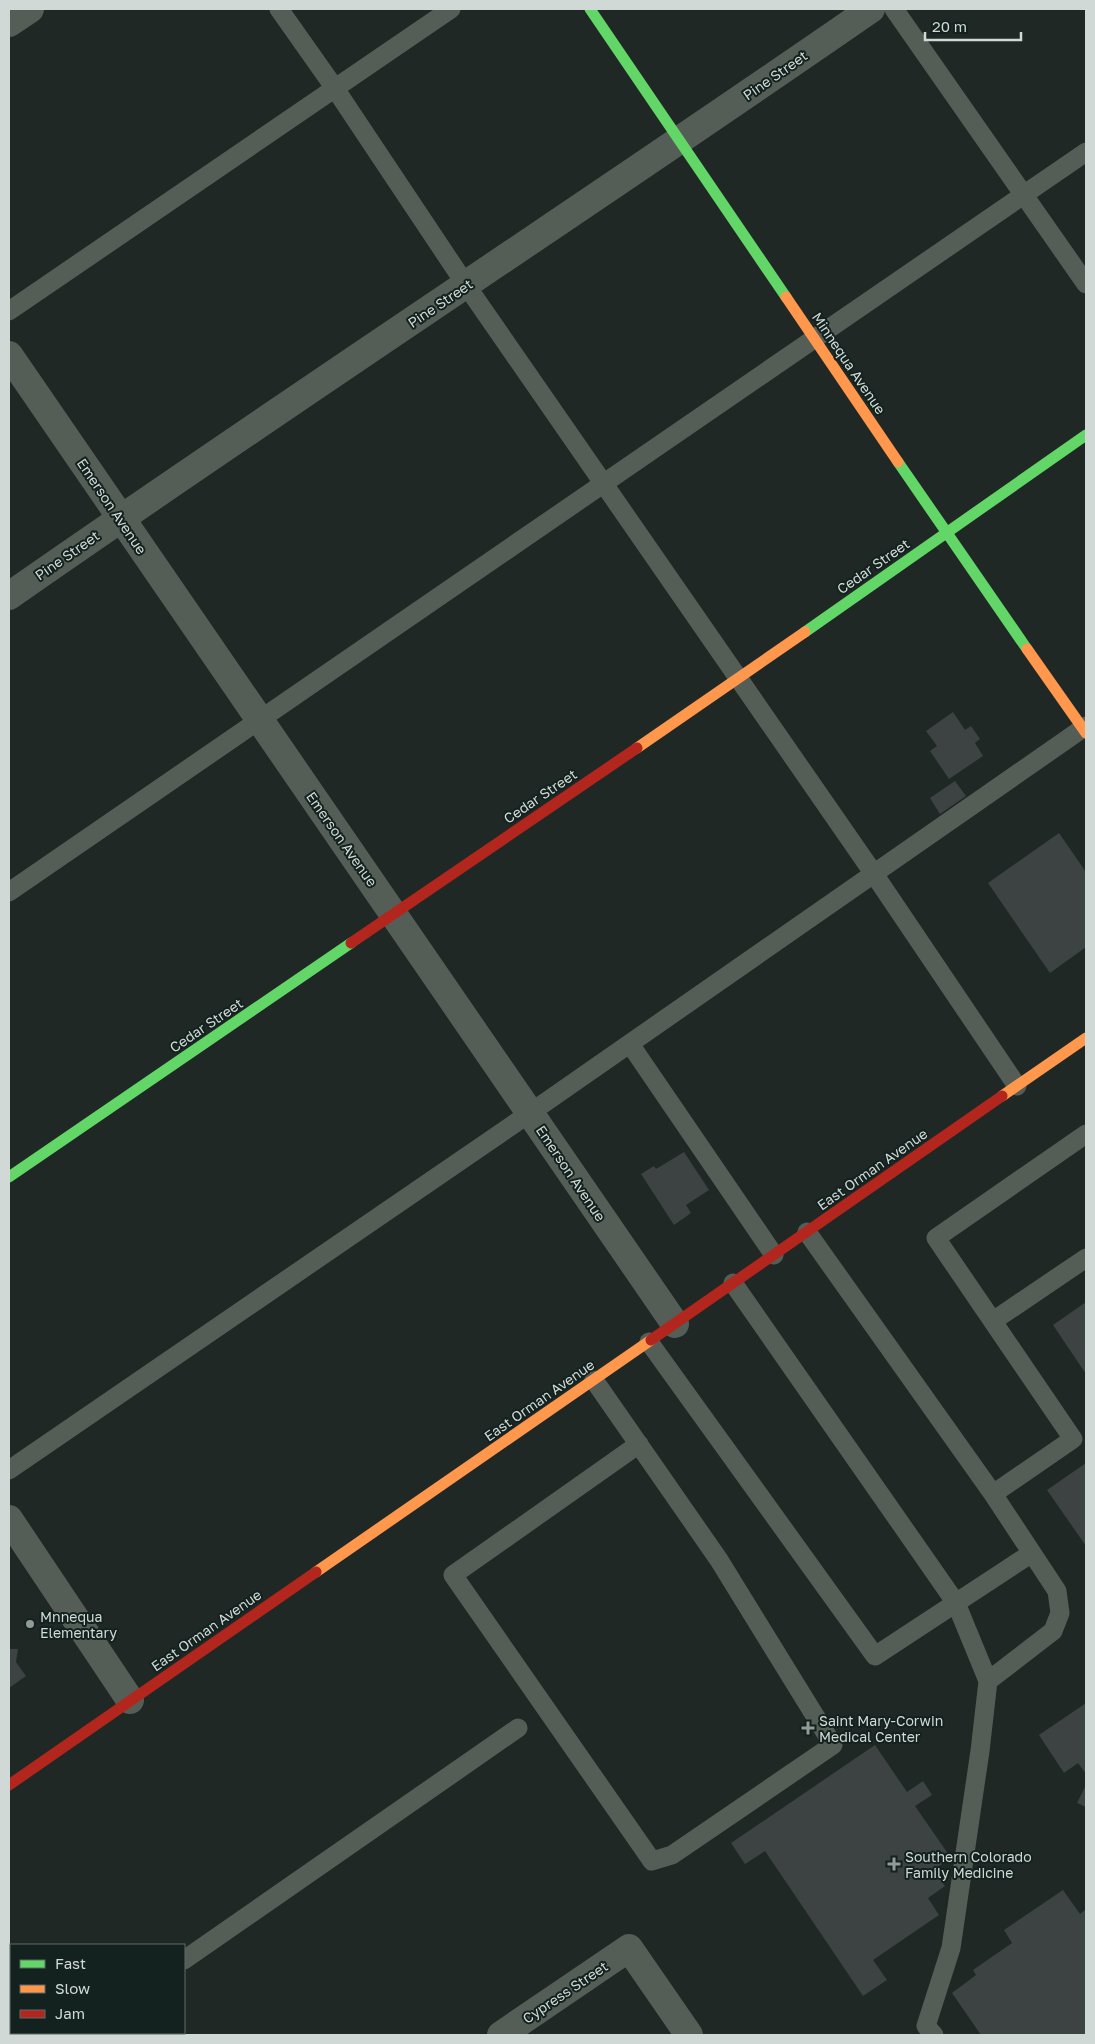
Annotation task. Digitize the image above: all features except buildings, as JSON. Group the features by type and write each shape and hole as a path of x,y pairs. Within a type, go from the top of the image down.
{"street":[{"path":"9,23 30,9"},
{"name":"Minnequa Avenue","path":"590,9 946,532 1085,729"},
{"name":"Pine Street","path":"9,596 120,518 679,141 871,9"},
{"name":"Emerson Avenue","path":"9,355 674,1324"},
{"name":"Cedar Street","path":"9,1177 738,679 1086,435"},
{"name":"East Orman Avenue","path":"9,1785 1086,1038"},
{"path":"9,1519 130,1700"},
{"name":"Cypress Street","path":"501,2035 629,1948 689,2035"}],"lane":[{"path":"279,9 334,87 466,285 874,874 1017,1086"},
{"path":"9,311 334,87 451,9"},
{"path":"894,9 1025,194 1086,284"},
{"path":"9,892 1086,152"},
{"path":"9,1470 1085,729"},
{"path":"630,1044 774,1255"},
{"path":"993,1494 1073,1439 936,1238 1086,1134"},
{"path":"807,1232 993,1494 1056,1591 1060,1613 1053,1631 988,1681"},
{"path":"993,1321 1086,1258"},
{"path":"733,1283 956,1603 988,1681 979,1761 951,1948 925,2032"},
{"path":"649,1342 875,1656 1032,1553"},
{"path":"594,1380 639,1444 719,1560 833,1745 672,1855 652,1861 453,1575 639,1444"},
{"path":"185,1959 518,1728"}],"traffic: fast":[{"path":"590,9 786,297"},
{"path":"805,632 1086,435"},
{"path":"898,462 1027,649"},
{"path":"9,1177 351,943"}],"traffic: slow":[{"path":"786,297 898,462"},
{"path":"637,748 805,632"},
{"path":"1027,649 1086,733"},
{"path":"1002,1096 1086,1038"},
{"path":"316,1572 651,1340"}],"traffic: jam":[{"path":"351,943 637,748"},
{"path":"651,1340 1002,1096"},
{"path":"9,1785 316,1572"}],"place":[{"name":"Mnnequa Elementary","path":"30,1624"},
{"name":"Saint Mary-Corwin Medical Center","path":"808,1728"},
{"name":"Southern Colorado Family Medicine","path":"894,1864"}]}
